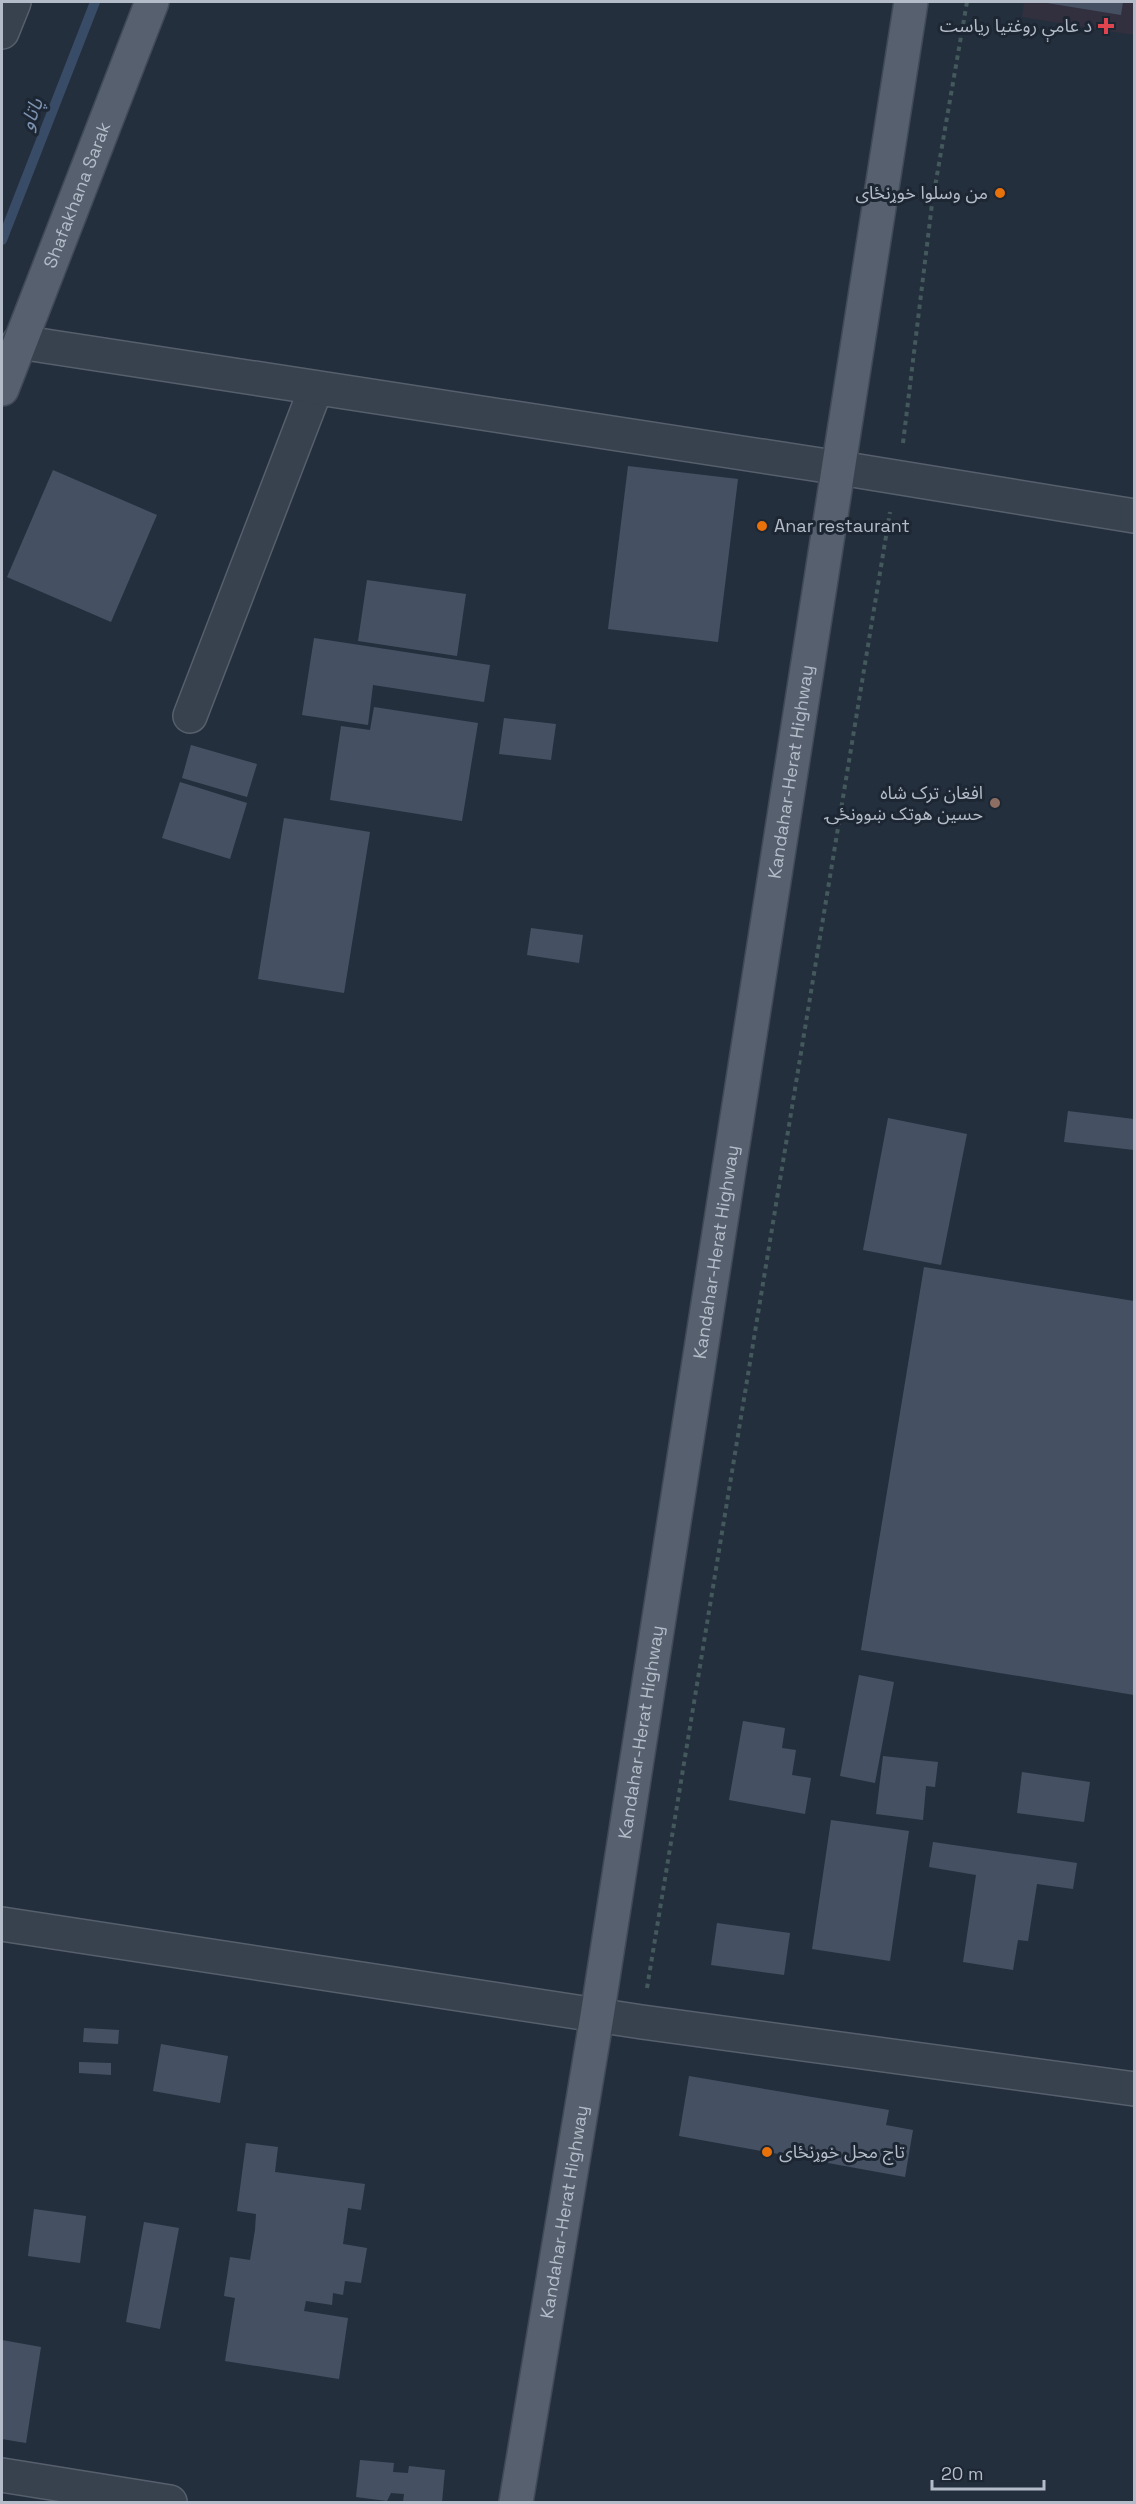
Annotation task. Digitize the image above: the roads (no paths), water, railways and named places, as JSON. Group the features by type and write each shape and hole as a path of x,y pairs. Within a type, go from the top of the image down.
{"main road":[{"name":"Shafakhana Sarak","path":"2,388 10,340 152,2"},
{"name":"Kandahar-Herat Highway","path":"516,2502 597,2016 911,2"}],"street":[{"path":"2,32 14,2"},
{"path":"10,340 840,468 1134,516"},
{"path":"190,716 316,388"},
{"path":"2,1924 597,2016 1134,2089"},
{"path":"2,2475 170,2502"}],"waterway":[{"name":"پاتاو","path":"2,240 95,2"}],"place":[{"name":"د عامې روغتیا ریاست","path":"1106,26"},
{"name":"من وسلوا خوړنځای","path":"1000,193"},
{"name":"Anar restaurant","path":"762,526"},
{"name":"افغان ترک شاه حسین هوتک ښوونځۍ","path":"995,803"},
{"name":"تاج محل خوړنځای","path":"767,2152"}]}
